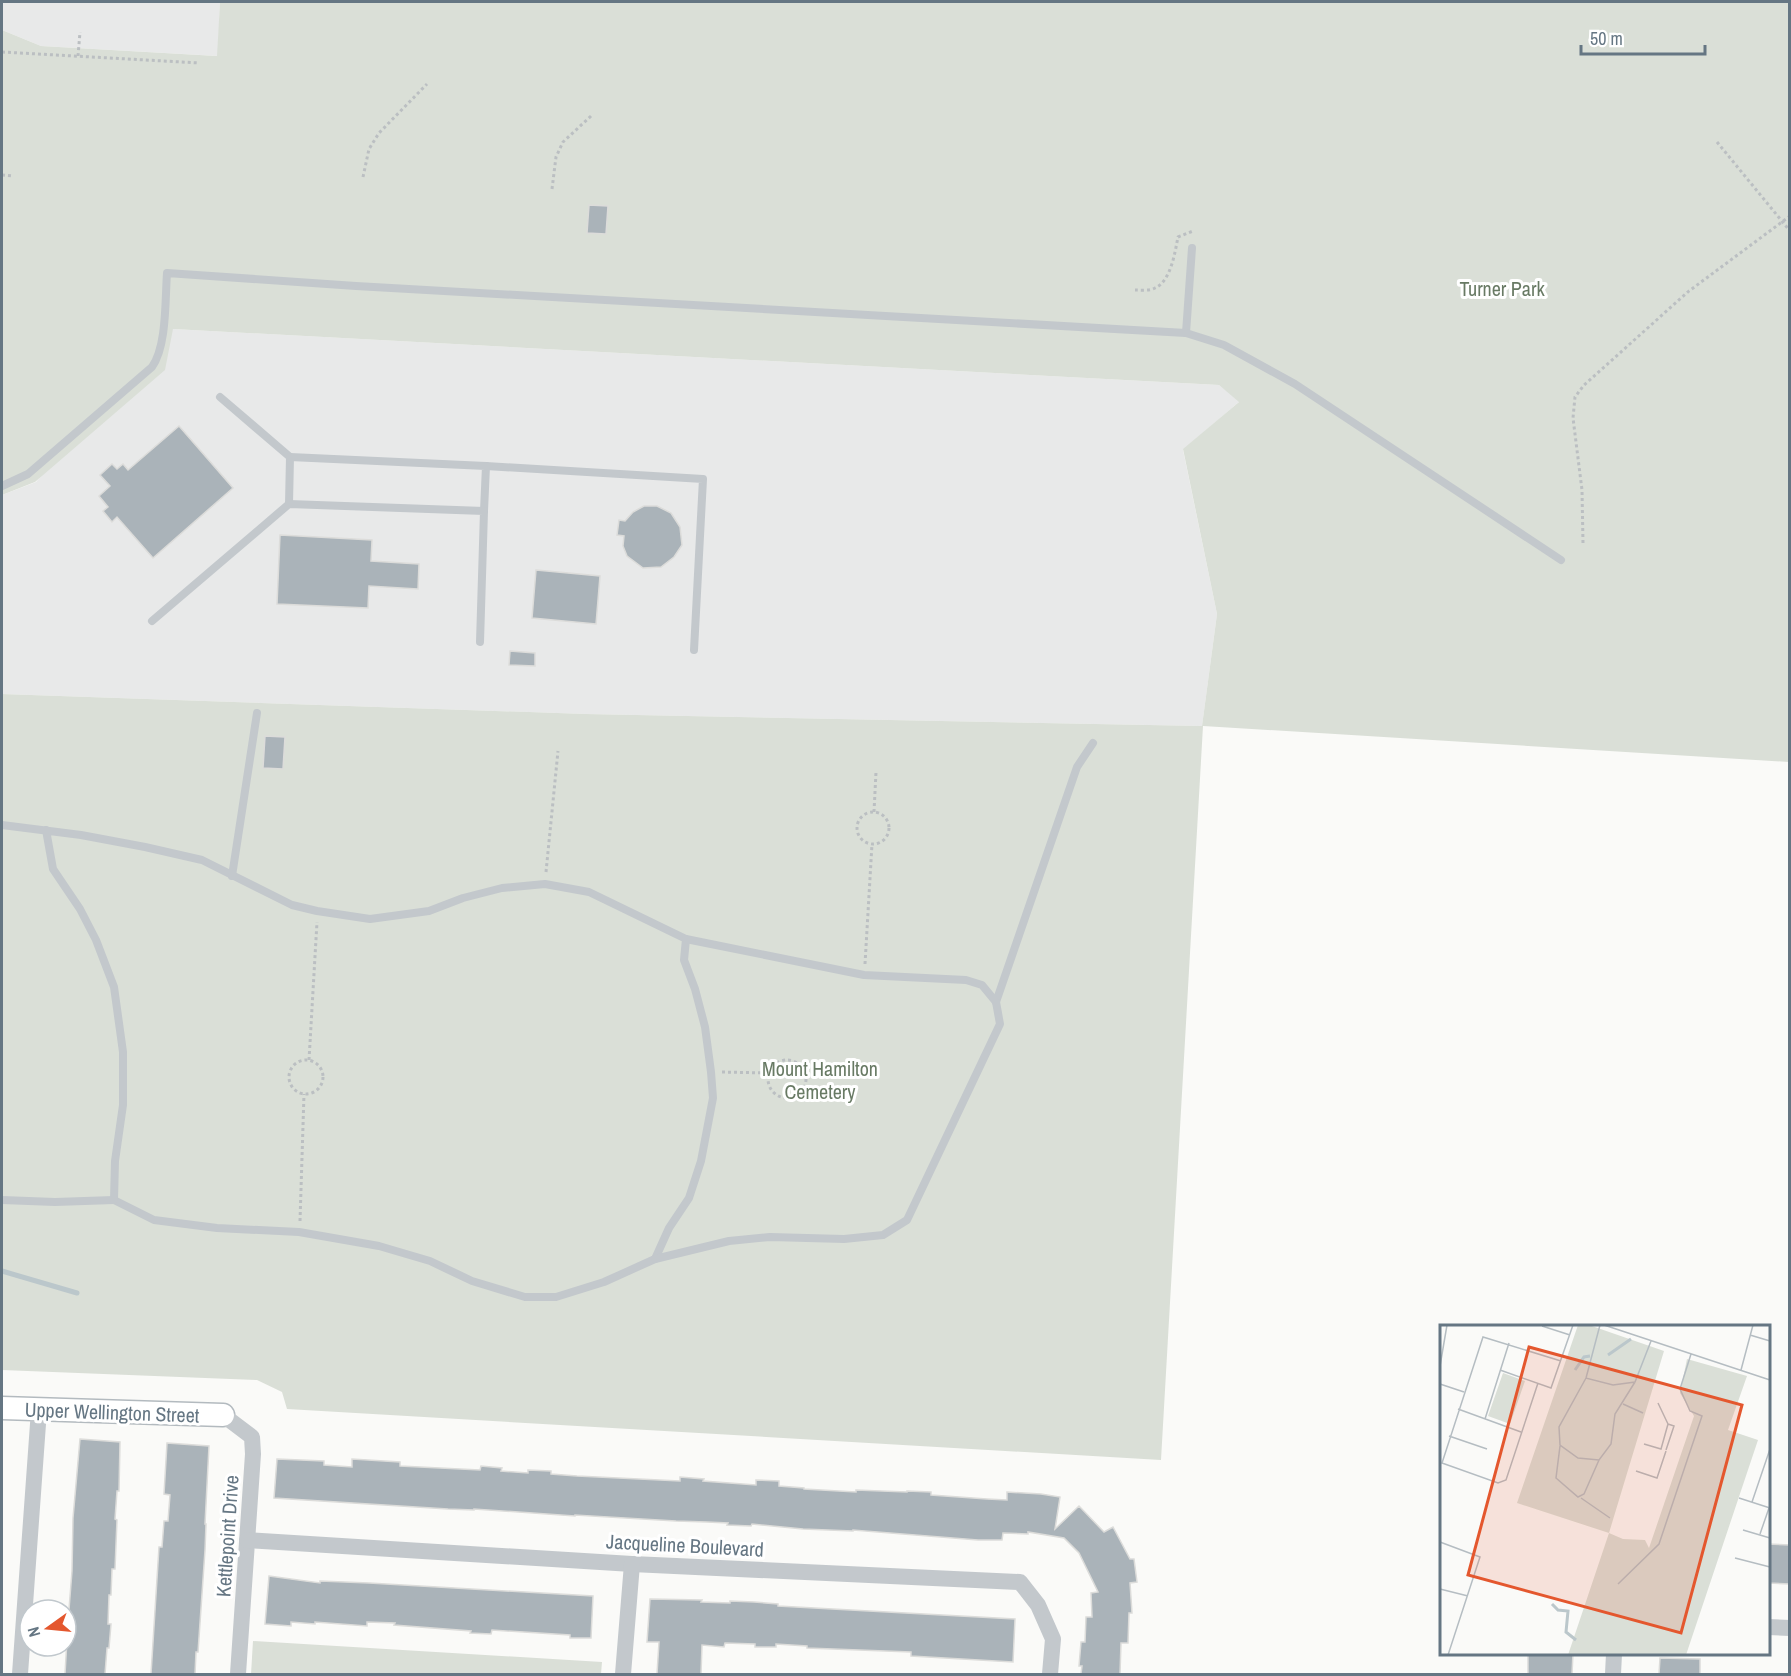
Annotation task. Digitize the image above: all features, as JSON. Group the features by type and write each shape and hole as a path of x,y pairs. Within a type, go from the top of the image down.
{"street":[{"name":"Upper Wellington Street","path":"2,1408 222,1415"},
{"path":"20,1674 39,1410"},
{"name":"Kettlepoint Drive","path":"222,1415 252,1437 253,1454 238,1674"},
{"name":"Jacqueline Boulevard","path":"247,1540 632,1564 1020,1582 1038,1605 1053,1639 1050,1674"},
{"path":"623,1674 632,1564"},
{"path":"1770,1627 1790,1628"},
{"path":"1613,1674 1614,1655"}],"lane":[{"path":"1186,333 1192,248"},
{"path":"2,486 28,474 152,367 162,344 167,273 368,287 1186,333 1224,345 1296,384 1561,560"},
{"path":"220,397 291,457 704,479 694,650"},
{"path":"289,504 291,457"},
{"path":"480,642 486,466"},
{"path":"152,621 289,504 484,511"},
{"path":"232,876 257,713"},
{"path":"996,1002 1077,767 1093,742"},
{"path":"2,825 145,847 202,860 292,904 317,911 370,919 429,911 463,898 502,888 545,884 589,892 686,939 864,975 966,980 982,985 996,1002 1000,1024 906,1220 883,1236 844,1239 771,1236 729,1241 655,1259 604,1282 556,1298 525,1297 472,1281 430,1261 380,1246 299,1232 218,1228 154,1220 114,1200 55,1202 2,1200"},
{"path":"46,830 53,869 80,909 96,940 114,987 123,1052 123,1105 115,1161 114,1200"},
{"path":"655,1259 669,1228 689,1198 701,1161 713,1098 702,1017 684,960 686,939"}],"path":[{"path":"78,56 80,32"},
{"path":"2,52 199,63"},
{"path":"363,177 369,149 379,133 427,84"},
{"path":"552,189 556,157 563,142 591,116"},
{"path":"1717,142 1790,231"},
{"path":"2,175 13,176"},
{"path":"1583,543 1582,490 1573,418 1575,397 1584,385 1689,291 1790,216"},
{"path":"1135,290 1155,288 1167,276 1175,256 1178,237 1193,231"},
{"path":"545,884 558,751"},
{"path":"874,812 876,772"},
{"path":"874,812 884,816 889,832 883,841 872,844 862,841 856,827 860,817 874,812"},
{"path":"864,975 872,844"},
{"path":"309,1060 317,911"},
{"path":"309,1060 319,1065 324,1077 316,1092 304,1094 294,1090 289,1075 290,1069 298,1061 309,1060"},
{"path":"789,1060 800,1065 806,1078 805,1084 793,1097 781,1097 769,1085 768,1073 776,1063 789,1060"},
{"path":"711,1072 768,1073"},
{"path":"299,1232 304,1094"}],"shaded area":[{"path":"2,2 220,2 218,56 41,46 2,30"},
{"path":"173,329 1219,385 1240,401 1183,450 1217,614 1202,726 586,714 2,694 2,495 36,482"}],"green space":[{"path":"220,2 1789,2 1789,762 1203,726 1161,1460 287,1409 282,1392 257,1380 2,1370 2,694 586,714 1202,726 1217,614 1183,449 1239,402 1219,385 173,329 165,370 35,482 2,495 2,30 41,46 217,56"},
{"path":"253,1641 602,1662 601,1674 251,1674"}],"building":[{"path":"589,205 608,206 606,234 587,233"},
{"path":"179,426 233,488 153,558 117,517 112,522 103,511 108,507 99,496 110,486 100,475 112,464 117,469 123,464 128,470"},
{"path":"644,506 657,506 671,513 680,527 682,545 674,557 661,567 643,568 627,556 623,546 624,536 617,535 619,520 625,521 633,512"},
{"path":"280,535 372,540 371,561 419,564 418,589 369,586 368,608 277,604"},
{"path":"536,570 600,576 596,624 532,618"},
{"path":"510,651 535,653 535,666 509,665"},
{"path":"265,736 285,737 283,769 263,768"},
{"path":"80,1439 120,1442 119,1491 117,1491 115,1519 117,1520 115,1569 112,1569 111,1595 109,1595 108,1624 111,1624 105,1674 65,1674 66,1658 78,1658 78,1598 70,1598 73,1518"},
{"path":"167,1443 209,1446 205,1550 195,1674 151,1674 159,1547 162,1547 164,1521 168,1521 170,1495 164,1494"},
{"path":"277,1459 324,1461 324,1465 352,1467 352,1459 400,1462 400,1466 480,1470 481,1466 502,1468 501,1471 528,1473 528,1470 551,1471 551,1474 680,1481 680,1477 756,1485 756,1480 779,1481 779,1486 804,1489 931,1492 931,1495 1007,1500 1007,1492 1060,1497 1055,1529 1079,1506 1104,1532 1113,1527 1130,1559 1134,1559 1137,1582 1130,1583 1132,1613 1129,1613 1128,1643 1121,1643 1120,1674 1081,1674 1082,1666 1079,1666 1081,1642 1085,1642 1086,1617 1092,1617 1091,1593 1098,1592 1079,1553 1064,1538 1028,1532 1028,1534 1003,1533 1002,1540 978,1540 853,1530 803,1529 752,1524 751,1526 727,1525 728,1523 274,1498"},
{"path":"1770,1544 1790,1545 1790,1584 1770,1583"},
{"path":"269,1576 320,1583 320,1581 369,1583 593,1596 591,1638 492,1630 491,1634 470,1633 471,1631 394,1625 395,1623 367,1622 367,1626 315,1622 315,1624 291,1622 291,1626 265,1624"},
{"path":"650,1599 754,1602 778,1604 778,1606 1015,1619 1013,1662 911,1656 911,1652 807,1648 807,1646 776,1644 776,1647 755,1647 755,1644 725,1643 724,1647 702,1645 701,1674 657,1674 659,1642 647,1642"},
{"path":"1528,1655 1573,1655 1572,1674 1528,1674"},
{"path":"1660,1658 1700,1659 1700,1674 1659,1674"}],"waterway":[{"path":"2,1271 77,1293"}],"park label":[{"name":"Turner Park","path":"1502,288"},
{"name":"Mount Hamilton Cemetery","path":"820,1080"}]}
